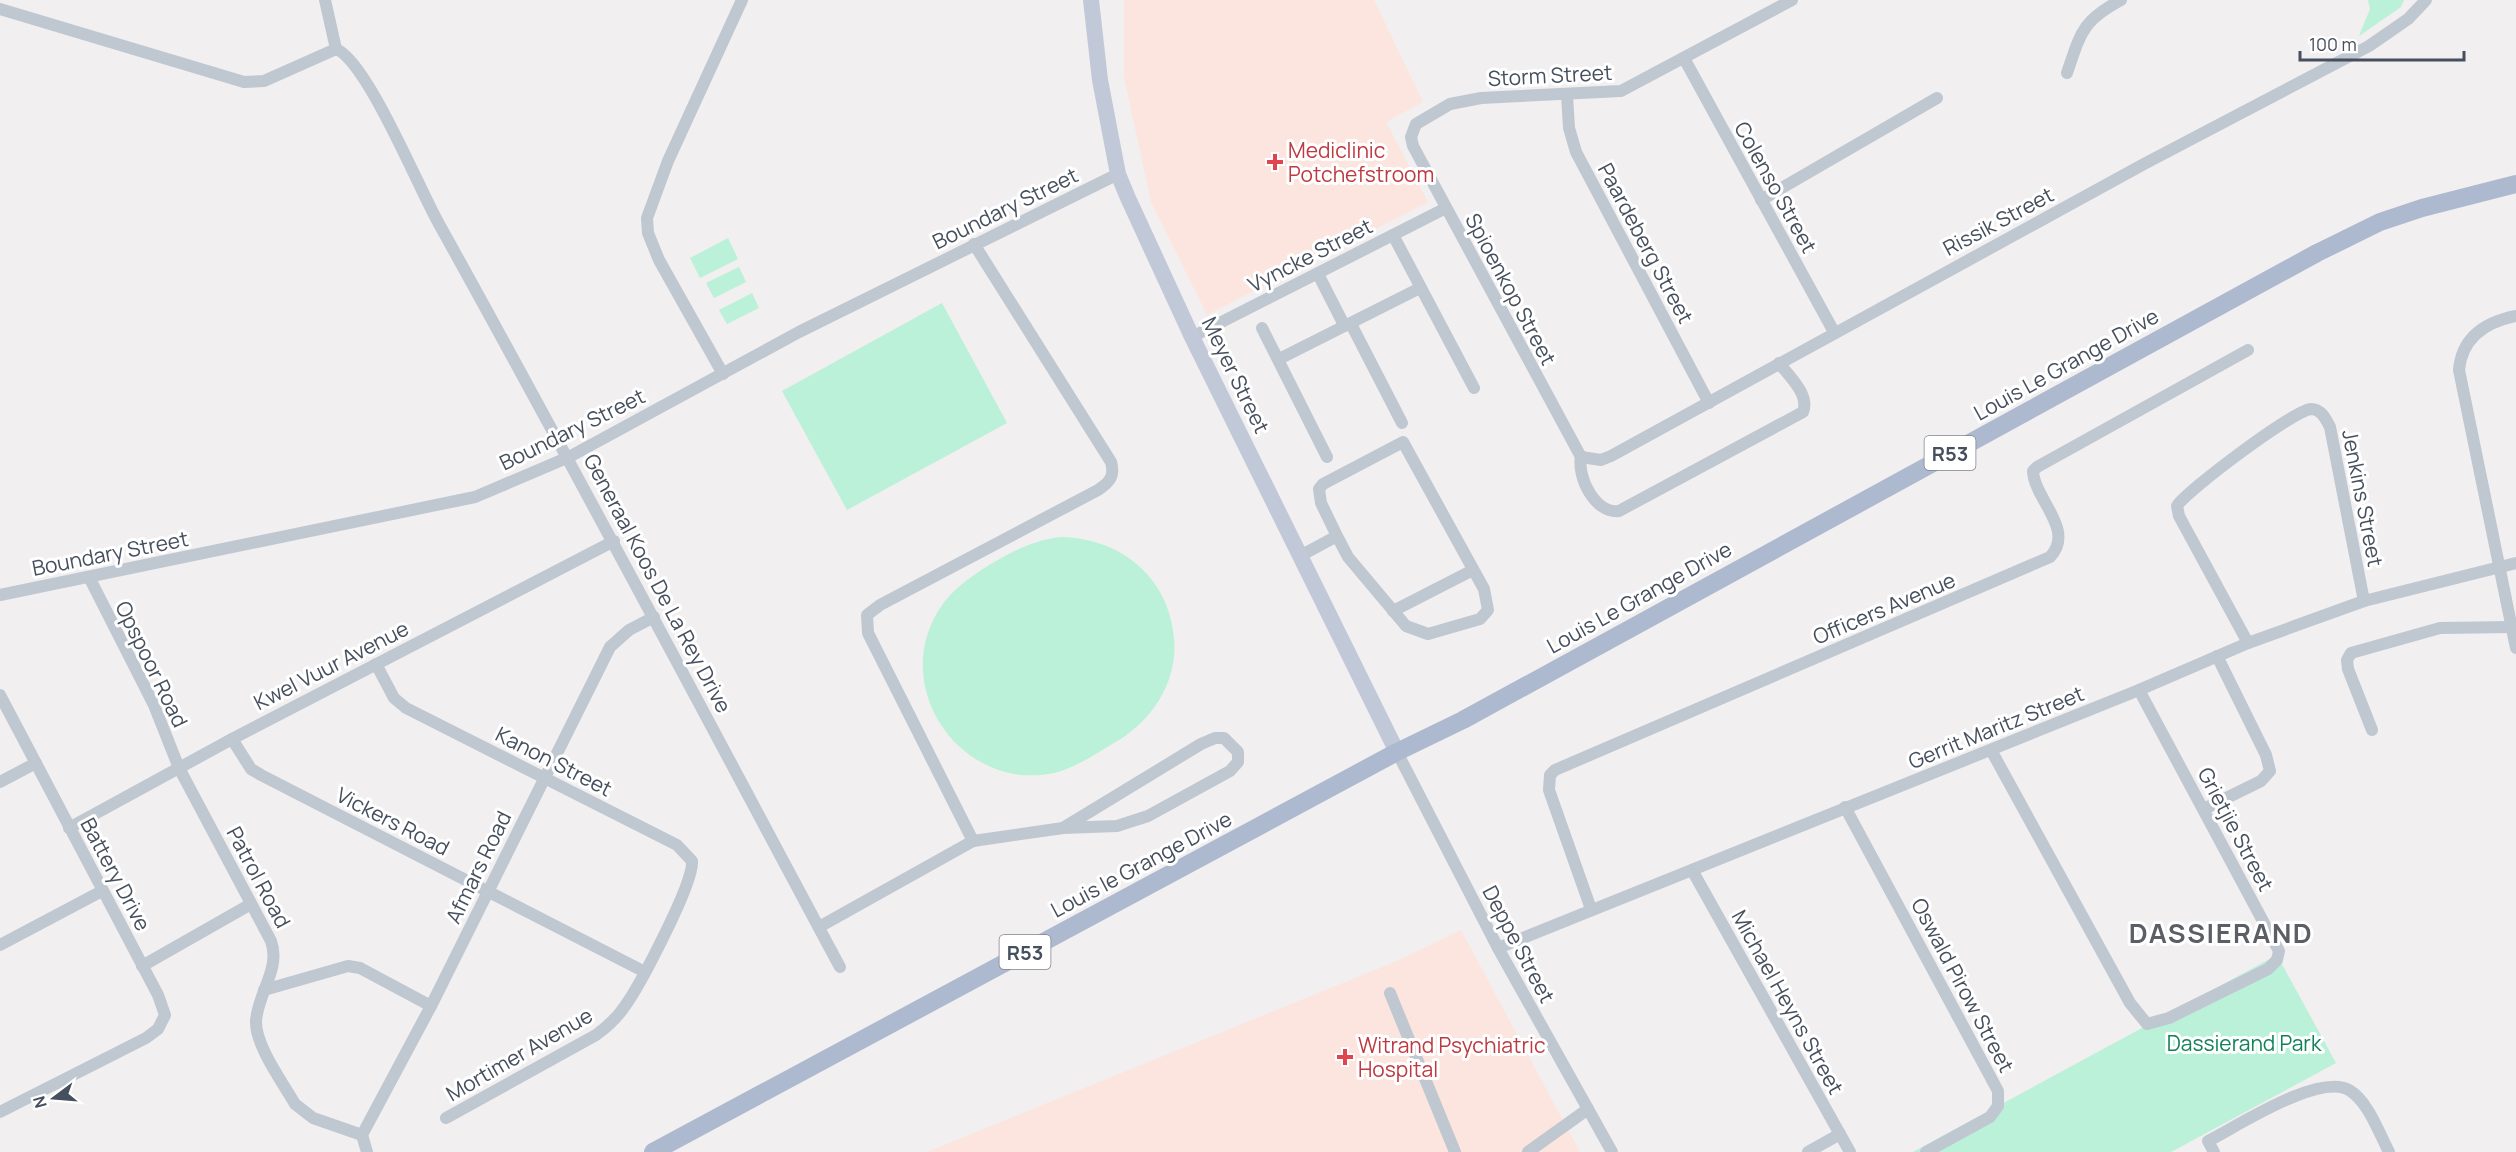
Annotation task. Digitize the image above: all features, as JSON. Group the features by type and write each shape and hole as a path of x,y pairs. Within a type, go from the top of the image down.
{"main road":[{"name":"Louis Le Grange Drive","path":"1397,752 1463,720 2316,253 2380,222 2422,208 2516,184"},
{"name":"Louis le Grange Drive","path":"653,1152 1397,752"}],"street":[{"path":"0,9 244,82 273,77 336,49 325,0"},
{"path":"723,374 659,260 648,233 647,218 668,161 742,0"},
{"name":"Meyer Street","path":"1091,0 1100,80 1118,174 1192,337 1397,752"},
{"name":"Storm Street","path":"1410,137 1416,124 1437,111 1464,100 1621,91 1685,60 1792,0"},
{"path":"2067,73 2080,36 2093,16 2121,0"},
{"name":"Rissik Street","path":"1581,457 1601,460 1709,403 1834,332 2368,46 2408,19 2426,0"},
{"name":"Generaal Koos De La Rey Drive","path":"336,49 350,58 368,85 432,212 569,456 840,967"},
{"name":"Colenso Street","path":"1685,60 1834,332"},
{"name":"Paardeberg Street","path":"1567,95 1569,129 1576,152 1709,403"},
{"path":"1761,200 1937,98"},
{"name":"Spioenkop Street","path":"1410,137 1581,457 1581,474 1597,502 1608,510 1619,511 1803,412 1805,401 1801,392 1779,363"},
{"name":"Boundary Street","path":"0,595 459,501 506,485 569,456 974,244 1118,174"},
{"name":"Vyncke Street","path":"1192,337 1446,208"},
{"path":"1393,235 1474,388"},
{"path":"973,841 868,633 867,615 880,605 1098,490 1108,483 1114,470 974,244"},
{"path":"1318,274 1402,423"},
{"path":"1279,359 1420,288"},
{"path":"2516,316 2488,325 2474,334 2462,352 2459,370 2516,648"},
{"path":"1262,328 1327,457"},
{"name":"Officers Avenue","path":"1591,909 1550,790 1550,776 1555,770 2050,556 2055,551 2059,533 2035,482 2033,471 2248,350"},
{"name":"Jenkins Street","path":"2248,643 2179,516 2177,506 2268,433 2303,411 2311,409 2320,412 2330,427 2364,601"},
{"path":"1404,442 1473,570 1488,603 1488,610 1480,618 1428,634 1406,626 1348,557 1337,536 1321,503 1319,489 1323,484 1404,442"},
{"path":"1300,556 1337,536"},
{"name":"Kwel Vuur Avenue","path":"69,828 232,739 614,541"},
{"name":"Gerrit Maritz Street","path":"1498,948 2139,690 2248,643 2364,601 2516,563"},
{"path":"1393,610 1473,570"},
{"name":"Opspoor Road","path":"89,577 154,705 179,768"},
{"name":"Afmars Road","path":"362,1135 431,1006 543,777 610,647 629,630 654,617"},
{"path":"2372,730 2348,669 2346,660 2351,653 2440,628 2511,627"},
{"path":"2204,809 2261,781 2270,771 2266,755 2217,657"},
{"name":"Kanon Street","path":"376,664 394,698 406,708 682,849 693,865 680,899"},
{"name":"Grietjie Street","path":"1991,750 2130,1004 2148,1024 2169,1018 2261,974 2274,964 2279,954 2278,947 2139,690"},
{"name":"Battery Drive","path":"0,695 163,1005 164,1020 154,1033 0,1112"},
{"path":"819,927 973,841 1062,828 1117,826 1148,816 1230,771 1238,762 1238,752 1224,738 1215,738 1201,744 1062,828"},
{"name":"Vickers Road","path":"232,739 251,769 261,775 645,972"},
{"name":"Deppe Street","path":"1397,752 1498,948 1612,1152"},
{"path":"0,782 36,763"},
{"name":"Patrol Road","path":"179,768 274,950 274,964 256,1021 257,1032 295,1104 313,1118 362,1135"},
{"name":"Oswald Pirow Street","path":"1845,807 1998,1091 1998,1106 1990,1117 1926,1152"},
{"name":"Michael Heyns Street","path":"1692,870 1850,1152"},
{"path":"0,945 102,891"},
{"name":"Mortimer Avenue","path":"446,1118 607,1027 626,1006 680,899"},
{"path":"142,966 251,904"},
{"path":"264,990 343,966 353,967 431,1006"},
{"path":"1390,993 1455,1152"},
{"path":"2214,1152 2208,1141 2303,1092 2330,1087 2348,1089 2358,1098 2389,1152"},
{"path":"1528,1152 1588,1109"},
{"path":"1808,1152 1840,1134"},
{"path":"362,1135 367,1152"}],"shaded area":[{"name":"Mediclinic Potchefstroom","path":"1124,0 1374,0 1423,102 1386,122 1428,202 1207,315 1151,202 1124,77"},
{"name":"Witrand Psychiatric Hospital","path":"1461,930 1580,1152 927,1152 1397,961"}],"green space":[{"path":"2368,0 2404,0 2401,7 2359,36 2370,9"},
{"path":"728,238 738,259 700,278 690,258"},
{"path":"739,267 746,282 714,298 706,283"},
{"path":"752,293 759,308 727,324 719,310"},
{"path":"942,303 1007,423 847,510 782,391"},
{"path":"1061,537 1083,539 1121,553 1138,565 1152,580 1163,597 1170,616 1174,638 1172,669 1168,683 1153,709 1132,731 1071,767 1054,773 1021,775 991,767 965,752 944,730 930,703 923,674 925,643 937,613 962,584 1018,549 1043,540"},
{"name":"Dassierand Park","path":"2277,955 2336,1063 2171,1152 1913,1152"}],"place":[{"name":"Mediclinic Potchefstroom","path":"1275,162"},
{"name":"Witrand Psychiatric Hospital","path":"1345,1057"}],"district":[{"name":"DASSIERAND","path":"2221,932"}]}
